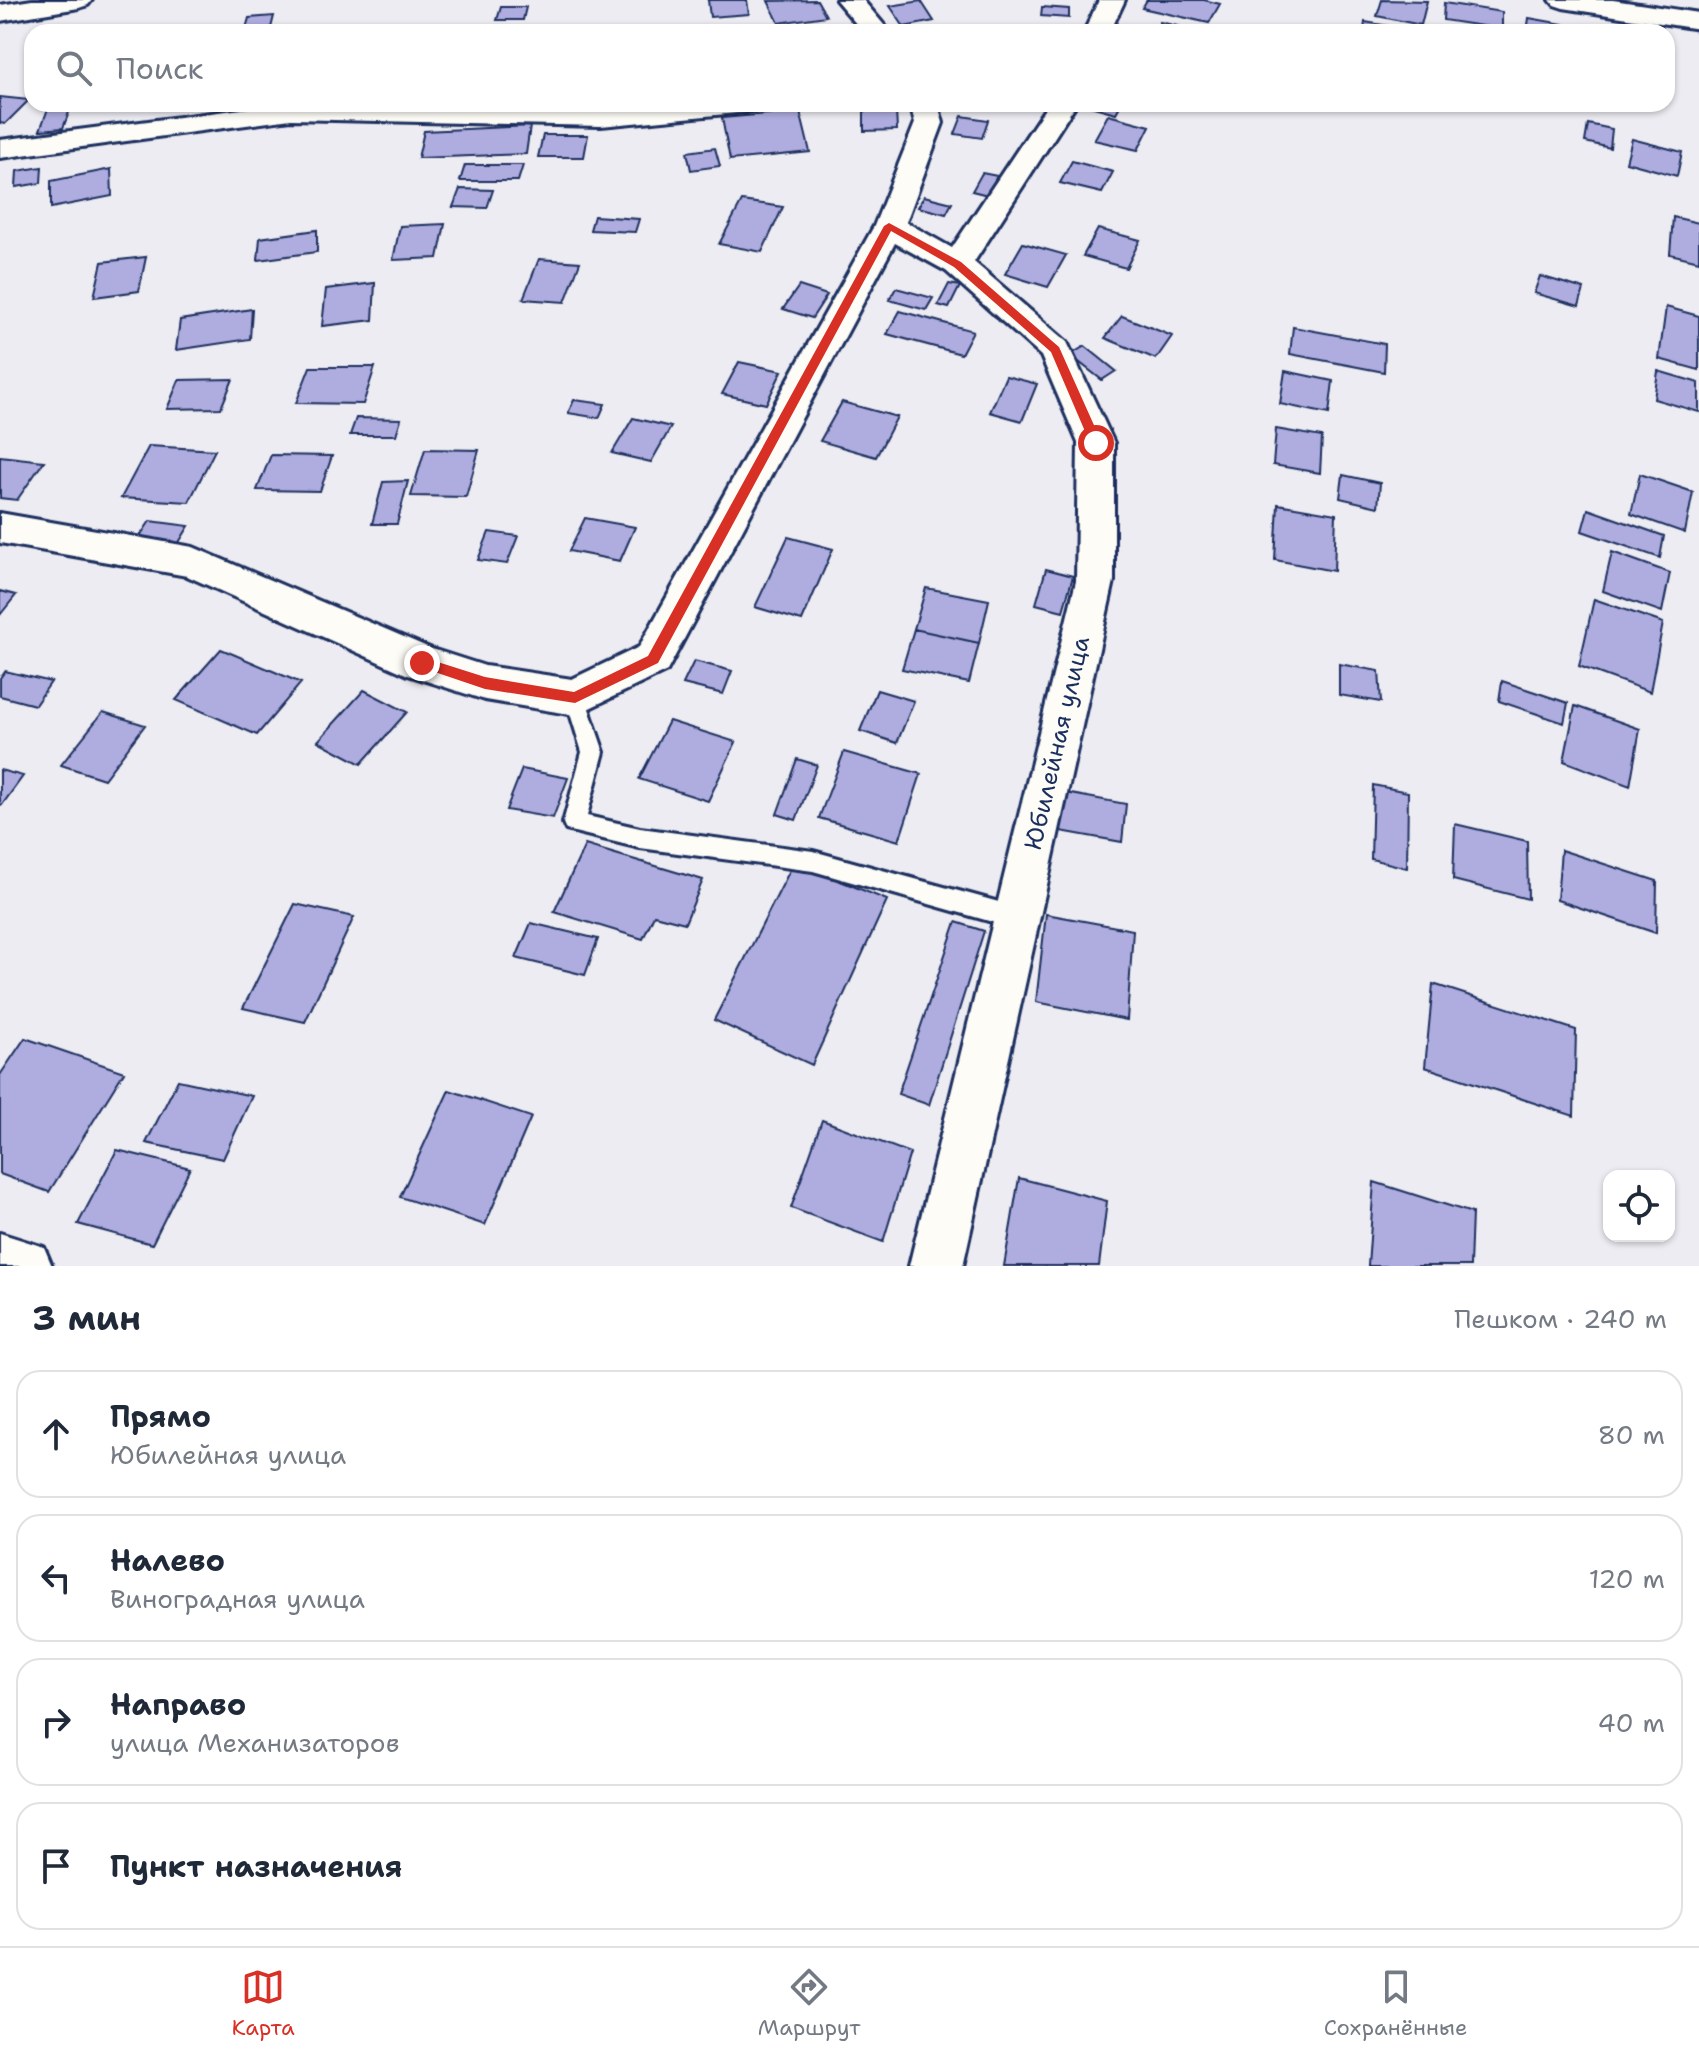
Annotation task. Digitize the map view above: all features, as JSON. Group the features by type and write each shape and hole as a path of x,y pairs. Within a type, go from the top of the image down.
{"street":[{"path":"0,13 79,0"},
{"path":"849,0 870,24"},
{"path":"1101,24 1112,0"},
{"path":"1563,0 1685,14"},
{"path":"0,149 283,112"},
{"path":"343,112 601,117 657,112"},
{"path":"0,528 193,562 422,663 485,683 575,697 653,659 889,226 929,123 926,112"},
{"path":"957,264 1057,112"},
{"name":"Юбилейная улица","path":"889,226 957,264 1055,350 1096,443 1095,581 936,1266"},
{"path":"0,1260 25,1266"}],"lane":[{"path":"575,697 593,752 574,823 640,838 813,861 1017,918"}],"building":[{"path":"708,0 747,0 749,14 710,17"},
{"path":"817,0 826,16 779,23 768,1"},
{"path":"1147,0 1204,0 1220,4 1209,23 1142,8"},
{"path":"1382,0 1427,1 1421,24 1377,16"},
{"path":"921,1 934,21 902,24 890,6"},
{"path":"1444,3 1502,12 1502,24 1443,20"},
{"path":"501,7 526,7 523,20 497,20"},
{"path":"1042,7 1069,9 1069,18 1041,16"},
{"path":"274,16 272,24 247,24 249,18"},
{"path":"1529,18 1563,24 1528,24"},
{"path":"0,97 24,99 24,105 5,124 0,123"},
{"path":"47,112 69,112 63,128 40,130"},
{"path":"800,112 810,152 730,160 722,118"},
{"path":"864,112 896,112 897,130 864,131"},
{"path":"1108,115 1150,126 1138,150 1094,140"},
{"path":"962,116 988,120 982,138 955,134"},
{"path":"1588,124 1612,129 1610,148 1585,142"},
{"path":"530,126 526,154 418,158 424,131"},
{"path":"543,135 588,135 584,157 538,157"},
{"path":"1632,139 1682,152 1677,176 1626,162"},
{"path":"715,148 720,166 691,170 687,152"},
{"path":"1072,161 1113,172 1102,193 1060,183"},
{"path":"465,165 523,165 518,181 460,181"},
{"path":"42,167 41,183 16,187 17,171"},
{"path":"111,169 112,196 51,208 51,181"},
{"path":"982,173 997,176 988,195 972,191"},
{"path":"460,189 493,190 487,208 453,207"},
{"path":"924,196 952,203 946,214 918,207"},
{"path":"742,201 783,207 762,252 719,244"},
{"path":"594,216 639,219 635,232 590,230"},
{"path":"1673,217 1699,223 1699,261 1670,254"},
{"path":"445,224 438,258 393,260 400,226"},
{"path":"1098,229 1140,240 1126,268 1083,256"},
{"path":"317,230 317,252 258,260 260,238"},
{"path":"1023,243 1066,255 1048,287 1005,274"},
{"path":"146,257 139,291 94,297 102,262"},
{"path":"539,259 580,262 565,302 523,299"},
{"path":"1540,276 1584,289 1579,306 1534,293"},
{"path":"375,283 373,320 322,326 326,289"},
{"path":"949,284 960,286 949,308 938,305"},
{"path":"799,286 827,295 812,318 783,309"},
{"path":"896,288 933,298 926,310 889,300"},
{"path":"1666,307 1699,316 1699,370 1659,359"},
{"path":"252,309 250,339 176,350 180,320"},
{"path":"900,311 973,331 961,354 887,334"},
{"path":"1122,316 1172,336 1156,359 1105,338"},
{"path":"1293,327 1385,344 1384,372 1290,354"},
{"path":"1085,346 1116,371 1102,380 1070,355"},
{"path":"739,362 782,371 766,404 722,394"},
{"path":"310,367 375,367 363,404 296,403"},
{"path":"1285,371 1333,381 1329,414 1280,404"},
{"path":"1658,371 1699,383 1699,412 1654,399"},
{"path":"1006,376 1037,384 1022,421 990,412"},
{"path":"233,379 221,408 167,409 179,380"},
{"path":"574,400 605,404 599,418 568,413"},
{"path":"842,402 897,417 876,457 820,441"},
{"path":"356,418 401,419 396,435 350,435"},
{"path":"633,418 671,427 651,462 612,453"},
{"path":"1276,429 1322,437 1320,473 1273,465"},
{"path":"149,446 215,450 189,502 121,498"},
{"path":"425,449 479,450 466,497 411,496"},
{"path":"271,455 332,456 320,491 257,490"},
{"path":"0,456 44,461 17,500 0,498"},
{"path":"1640,474 1693,492 1685,533 1631,514"},
{"path":"1343,475 1380,483 1378,507 1340,498"},
{"path":"408,481 397,524 372,524 383,482"},
{"path":"1278,504 1336,514 1334,571 1275,560"},
{"path":"1588,509 1664,536 1660,558 1582,531"},
{"path":"585,518 635,527 620,561 569,551"},
{"path":"150,521 189,526 178,544 138,539"},
{"path":"489,532 518,536 507,564 478,560"},
{"path":"788,537 833,549 802,621 755,607"},
{"path":"1612,552 1670,573 1662,612 1603,591"},
{"path":"1046,569 1073,576 1063,611 1036,604"},
{"path":"926,588 989,600 979,643 914,629"},
{"path":"0,591 16,595 0,615"},
{"path":"1594,599 1663,623 1650,692 1579,666"},
{"path":"914,629 979,643 969,683 902,669"},
{"path":"221,649 301,683 257,735 176,700"},
{"path":"694,661 732,671 723,694 683,684"},
{"path":"1339,664 1379,671 1381,702 1339,695"},
{"path":"5,671 51,682 35,705 0,696 0,678"},
{"path":"1502,681 1568,703 1564,723 1499,701"},
{"path":"364,690 407,712 361,764 318,741"},
{"path":"877,690 914,701 897,743 860,731"},
{"path":"1575,706 1640,729 1630,786 1564,761"},
{"path":"103,712 145,725 104,779 61,765"},
{"path":"669,721 736,742 708,801 639,779"},
{"path":"844,752 921,774 899,841 819,818"},
{"path":"797,759 817,765 796,820 777,814"},
{"path":"522,769 568,778 553,818 506,810"},
{"path":"0,770 23,776 2,805 0,804"},
{"path":"1373,785 1408,792 1407,868 1371,859"},
{"path":"1060,792 1126,804 1122,842 1055,830"},
{"path":"1455,824 1527,841 1528,899 1453,880"},
{"path":"585,845 703,880 685,923 654,915 643,939 554,912"},
{"path":"1561,850 1657,881 1656,933 1557,900"},
{"path":"794,862 887,900 812,1065 714,1020"},
{"path":"295,904 354,917 305,1022 243,1008"},
{"path":"1046,914 1133,930 1127,1020 1036,1002"},
{"path":"956,922 984,931 929,1105 898,1094"},
{"path":"531,923 598,939 585,975 516,958"},
{"path":"1433,984 1576,1030 1574,1116 1425,1067"},
{"path":"25,1038 124,1072 49,1192 0,1174 0,1075"},
{"path":"178,1080 252,1096 223,1159 146,1143"},
{"path":"449,1090 531,1117 485,1225 400,1197"},
{"path":"822,1120 910,1153 883,1242 791,1208"},
{"path":"117,1150 190,1168 152,1244 78,1224"},
{"path":"1019,1178 1107,1201 1099,1266 1004,1266"},
{"path":"1374,1182 1472,1213 1470,1266 1368,1266"}],"route":[{"path":"422,663 485,683 575,697 653,659 889,226 957,264 1055,350 1096,443"}]}
